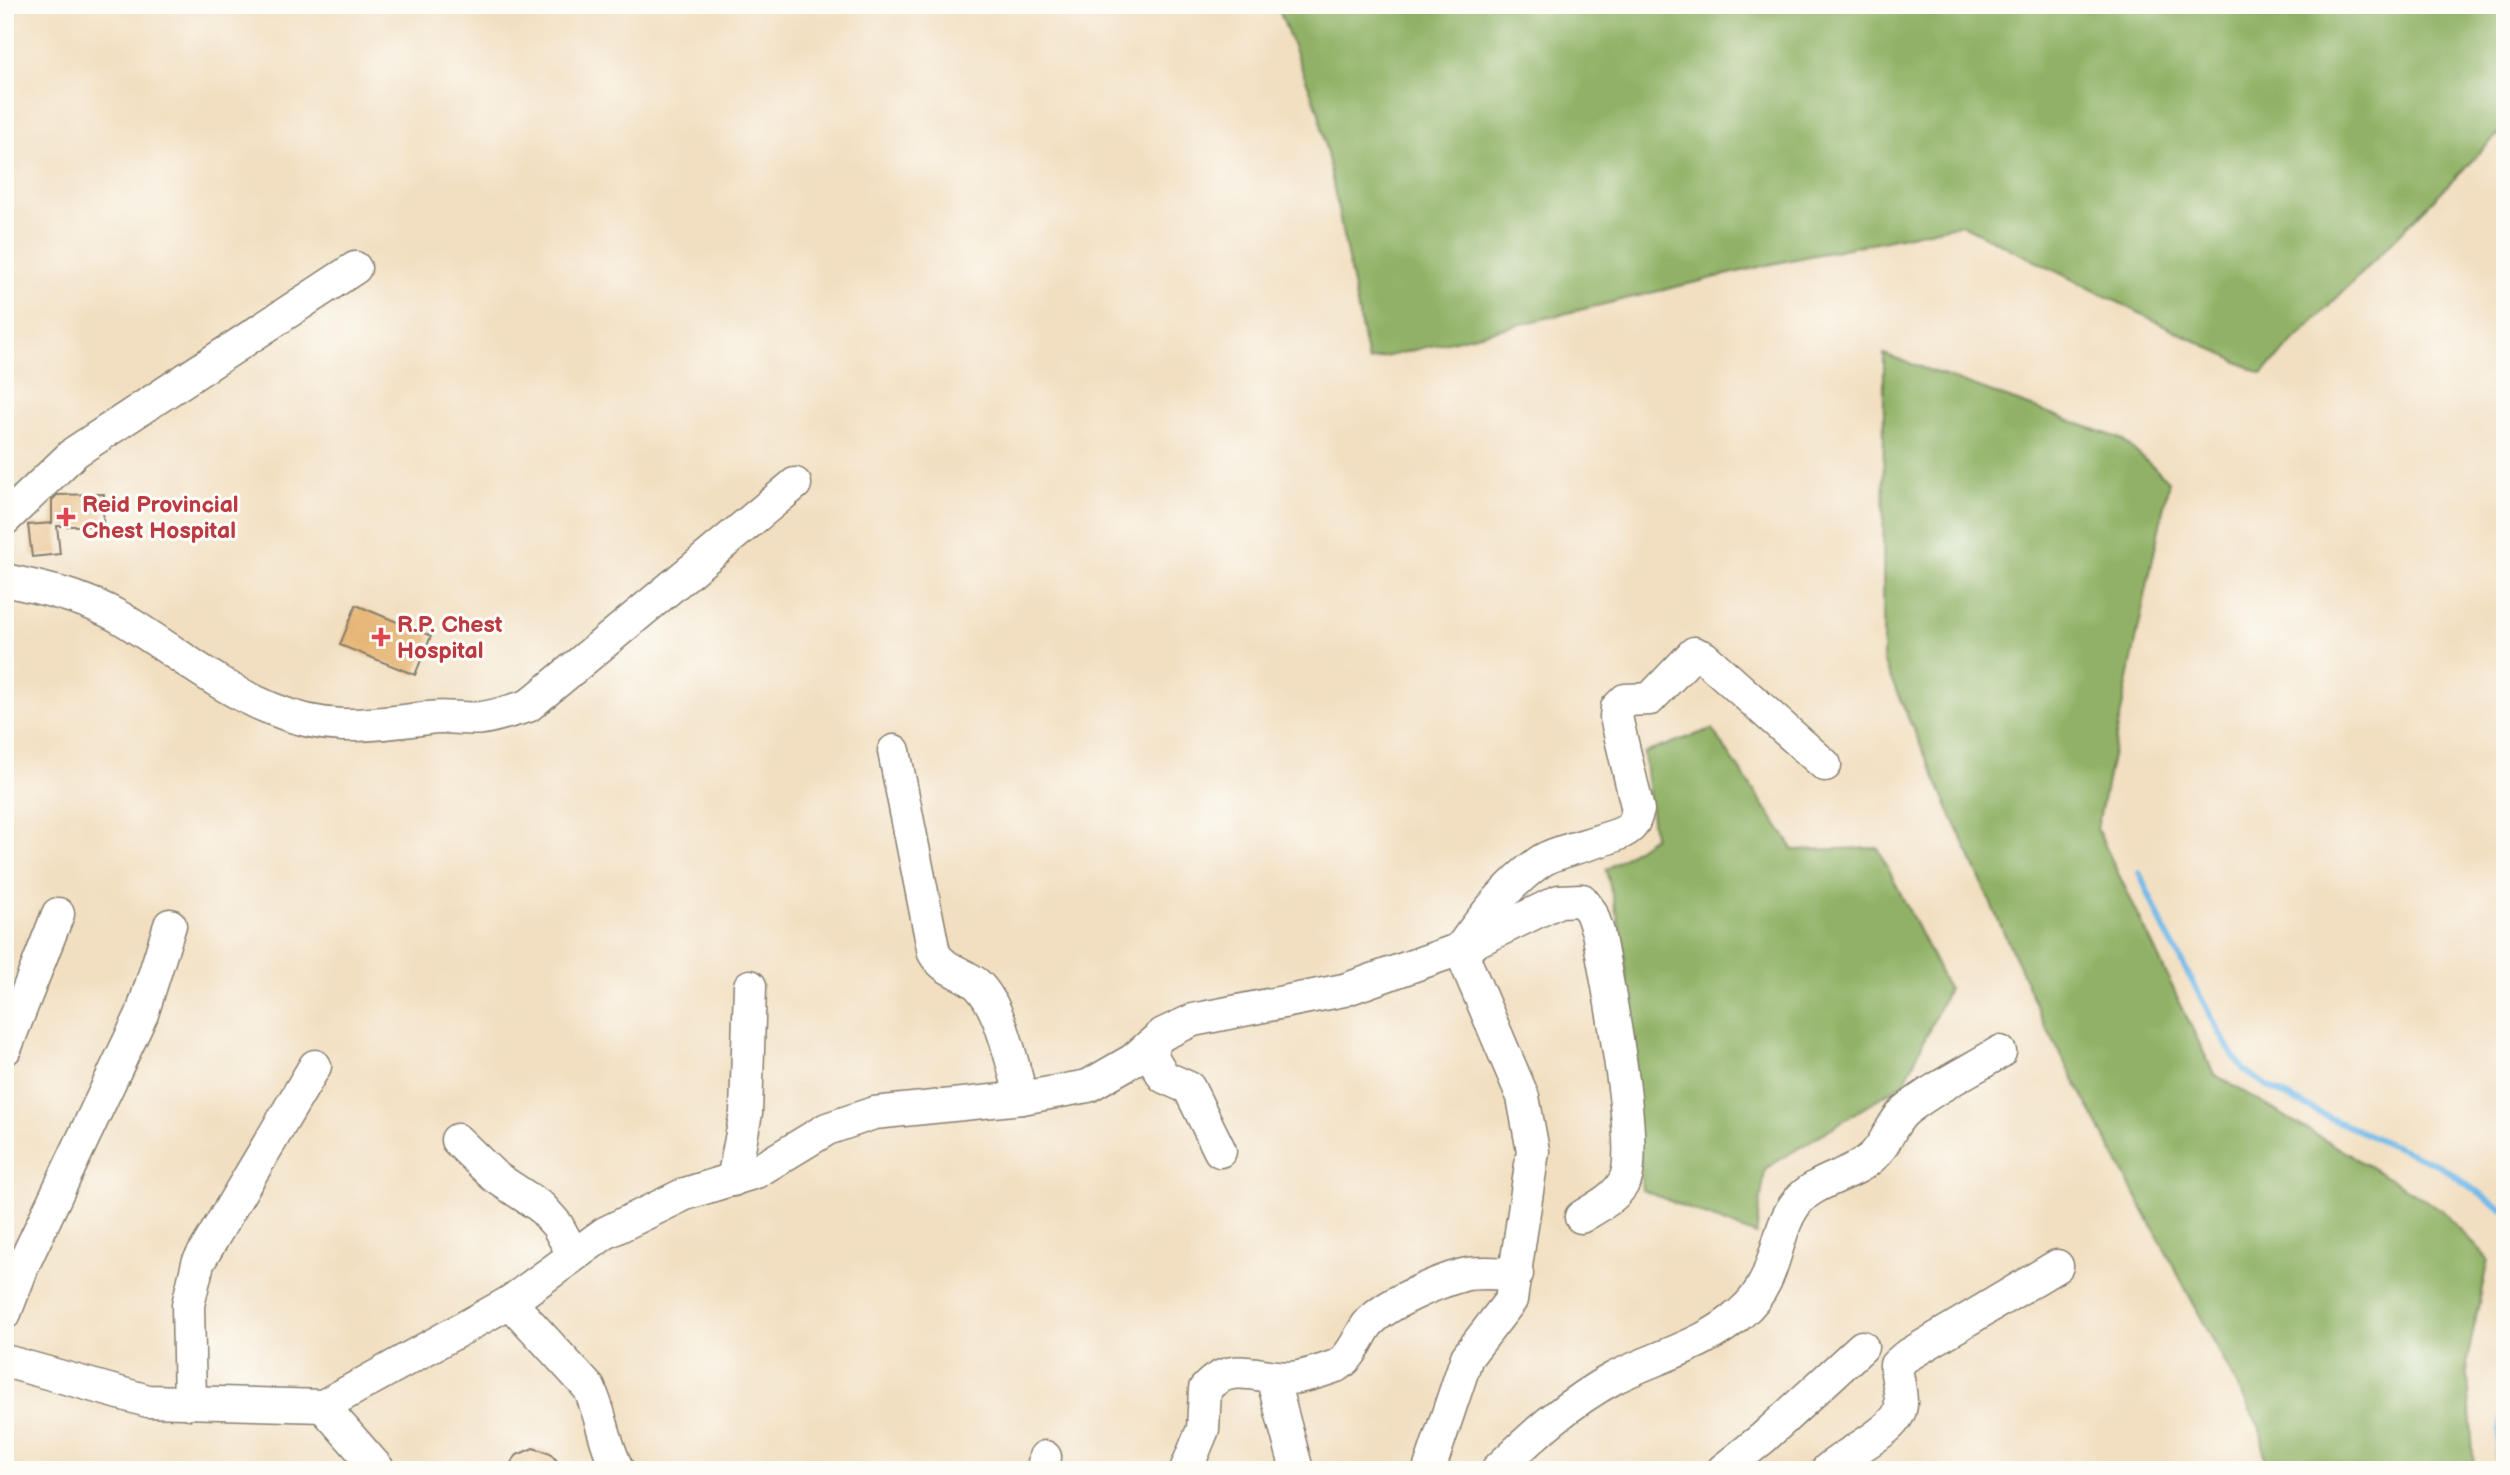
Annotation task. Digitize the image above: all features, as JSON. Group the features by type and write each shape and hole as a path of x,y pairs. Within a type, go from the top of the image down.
{"street":[{"path":"5,519 75,452 355,268"},
{"path":"5,580 70,594 120,618 171,653 271,709 311,722 354,727 430,717 481,718 528,706 796,484"},
{"path":"1460,949 1498,901 1542,860 1563,850 1625,832 1633,825 1638,810 1616,708 1625,700 1650,699 1694,653 1704,657 1825,765"},
{"path":"894,751 934,953 945,967 978,986 996,1011 1022,1098"},
{"path":"5,1361 148,1401 323,1406 510,1302 573,1254 640,1214 685,1194 768,1166 827,1129 874,1113 1022,1098 1088,1086 1112,1074 1163,1034 1193,1020 1344,990 1460,949 1559,901 1582,900 1591,912 1598,932 1620,1061 1629,1159 1626,1178 1616,1194 1581,1217"},
{"path":"5,1049 58,914"},
{"path":"5,1313 24,1263 142,1014 170,925"},
{"path":"1429,1470 1467,1357 1511,1300 1517,1274 1533,1151 1531,1125 1523,1097 1460,949"},
{"path":"733,1180 746,1113 750,986"},
{"path":"1147,1048 1164,1077 1189,1088 1220,1151"},
{"path":"1497,1470 1550,1419 1584,1396 1639,1366 1709,1337 1740,1314 1755,1300 1766,1283 1788,1217 1806,1193 1852,1172 1872,1158 1884,1146 1904,1112 2000,1052"},
{"path":"190,1403 188,1305 198,1263 315,1066"},
{"path":"457,1140 494,1176 541,1207 557,1225 573,1254"},
{"path":"1826,1470 1888,1428 1898,1415 1901,1404 1896,1365 1905,1357 2057,1266"},
{"path":"1185,1470 1203,1429 1203,1399 1205,1389 1212,1381 1230,1371 1272,1377 1301,1377 1344,1363 1368,1324 1386,1308 1462,1276 1517,1274"},
{"path":"510,1302 589,1388 597,1404 609,1452 618,1470"},
{"path":"1723,1470 1763,1438 1862,1347"},
{"path":"1272,1377 1297,1470"},
{"path":"323,1406 379,1470"}],"green space":[{"path":"1277,5 2505,5 2505,127 2262,374 1961,224 1763,266 1368,361 1319,113"},
{"path":"1884,354 2121,439 2169,481 2097,829 2214,1074 2442,1210 2488,1259 2467,1361 2474,1470 2266,1470 2261,1430 2045,1025 1883,661"},
{"path":"1712,729 1794,850 1878,848 1948,989 1904,1083 1765,1169 1756,1235 1642,1190 1623,940 1606,870 1654,837 1644,753"}],"building":[{"path":"104,494 103,526 57,526 60,554 32,557 28,525 52,523 52,500 57,495"},
{"path":"356,605 431,636 415,675 340,645"},
{"path":"533,1448 550,1453 565,1470 505,1470 517,1455"}],"waterway":[{"path":"2139,872 2164,929 2227,1046 2243,1069 2270,1088 2336,1121 2441,1166 2505,1212"},
{"path":"2499,1470 2497,1456 2505,1398"}],"place":[{"name":"Reid Provincial Chest Hospital","path":"66,517"},
{"name":"R.P. Chest Hospital","path":"381,637"}]}
